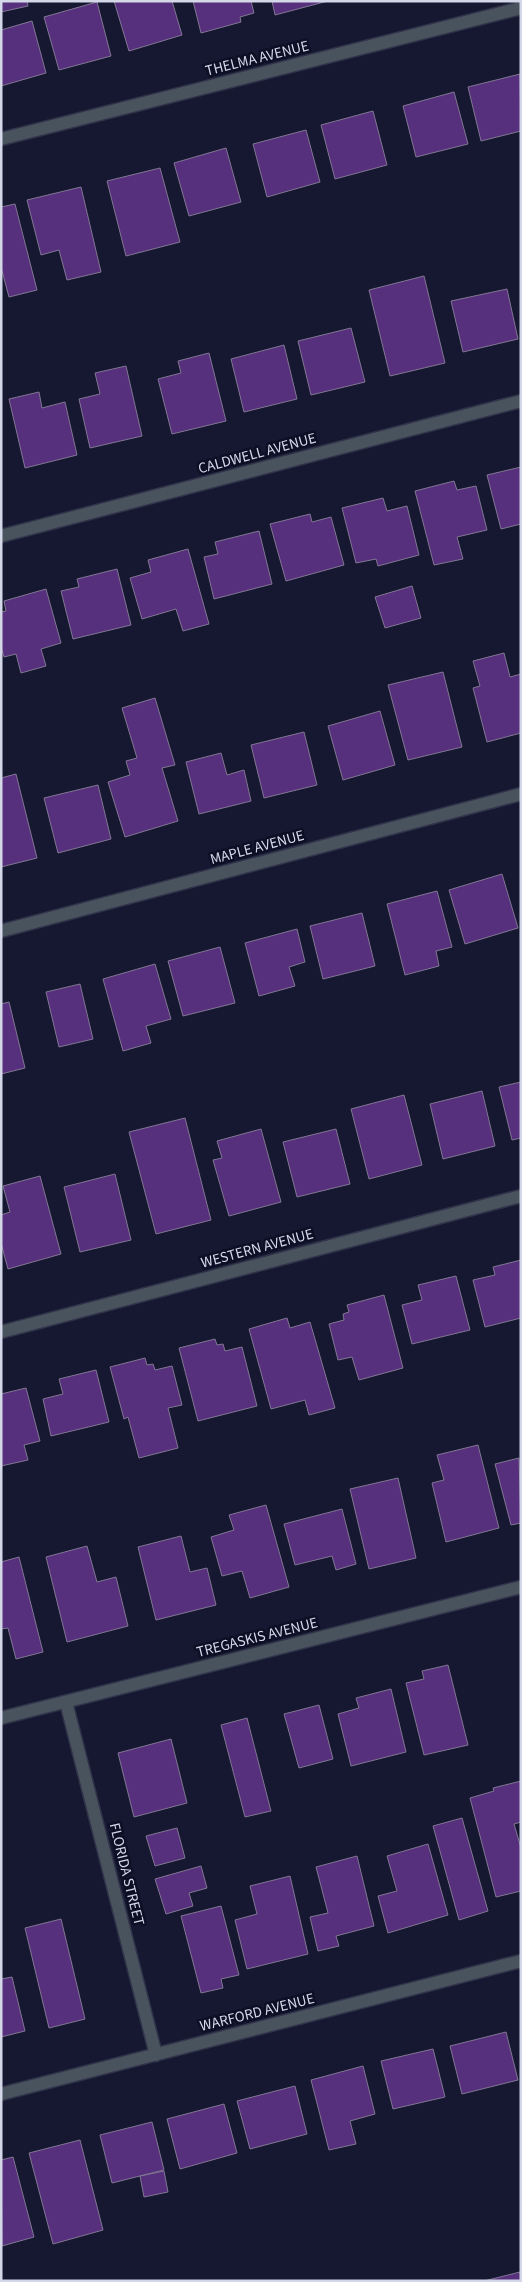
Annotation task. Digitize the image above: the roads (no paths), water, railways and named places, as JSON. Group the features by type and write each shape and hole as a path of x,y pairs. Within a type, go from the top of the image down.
{"street":[{"name":"THELMA AVENUE","path":"1,139 521,8"},
{"name":"CALDWELL AVENUE","path":"1,536 521,401"},
{"name":"MAPLE AVENUE","path":"1,931 521,794"},
{"name":"WESTERN AVENUE","path":"1,1332 521,1196"},
{"name":"TREGASKIS AVENUE","path":"1,1718 521,1588"},
{"name":"FLORIDA STREET","path":"66,1702 156,2054"},
{"name":"WARFORD AVENUE","path":"1,2094 521,1961"}]}
